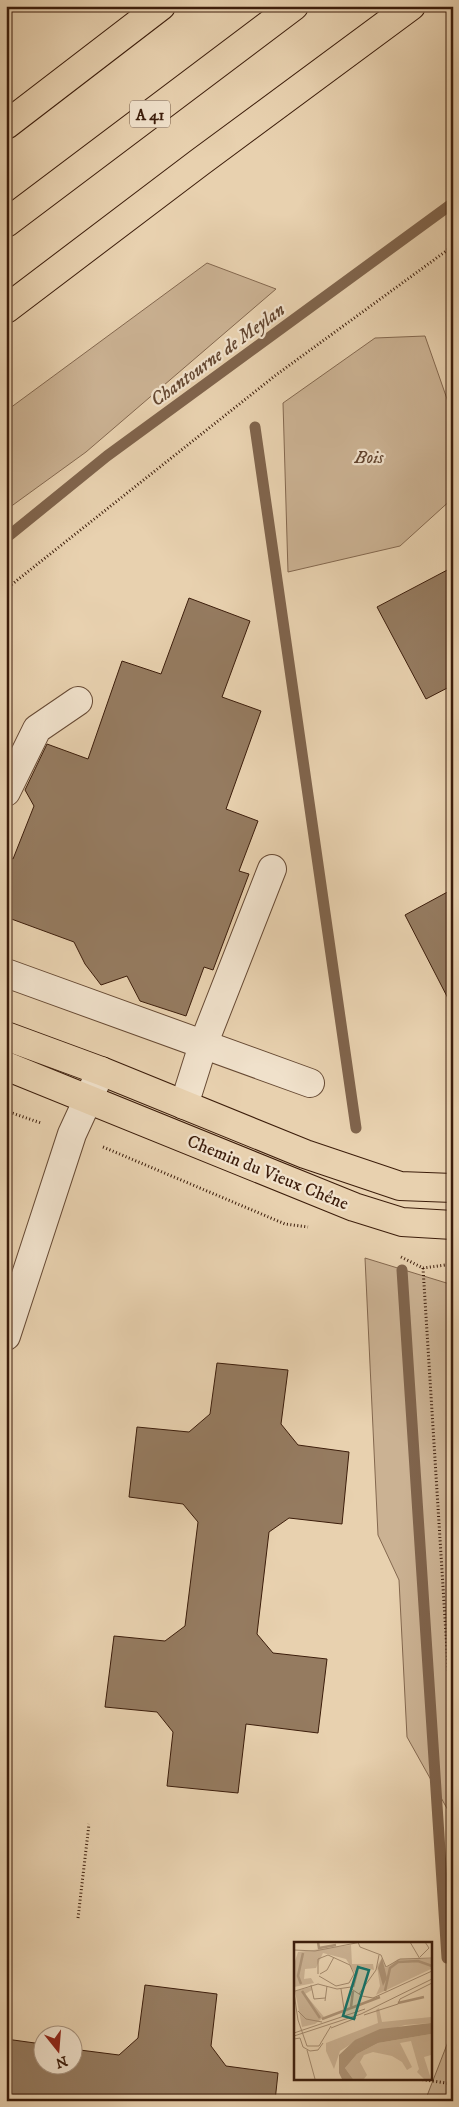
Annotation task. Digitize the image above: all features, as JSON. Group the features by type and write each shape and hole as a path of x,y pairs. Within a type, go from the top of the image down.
{"main road":[{"path":"6,125 161,6"},
{"name":"A 41","path":"6,223 294,6"},
{"path":"6,309 411,6"},
{"name":"Chemin du Vieux Chêne","path":"6,1036 101,1071 305,1154 400,1186 453,1188"},
{"name":"Chemin du Vieux Chêne","path":"6,1066 354,1208 402,1222 453,1225"}],"street":[{"path":"6,792 37,729 78,701"},
{"path":"184,1105 203,1045 272,869"},
{"path":"6,973 310,1083"},
{"path":"6,1336 72,1134 101,1071"}],"path":[{"path":"6,589 276,375 453,246"},
{"path":"6,1111 72,1134 285,1224 313,1228"},
{"path":"399,1256 423,1268 453,1264"},
{"path":"423,1268 453,1746"},
{"path":"78,1918 90,1824"},
{"path":"426,2080 453,2084"}],"green space":[{"path":"207,263 276,289 86,452 6,510 6,411"},
{"name":"Bois","path":"425,336 453,416 453,498 400,546 288,572 283,403 375,338"},
{"path":"365,1258 453,1285 453,1886 449,1812 407,1737 399,1580 378,1535"},
{"path":"453,2029 453,2101 425,2101"}],"building":[{"path":"453,567 453,685 426,699 377,607"},
{"path":"189,598 250,621 222,697 261,711 226,809 258,821 239,871 249,874 213,970 204,967 186,1016 140,1001 127,976 101,985 85,964 74,942 6,917 6,856 13,859 34,806 25,790 47,744 88,759 122,661 161,674"},
{"path":"453,889 453,1008 405,915"},
{"path":"217,1363 288,1370 281,1424 298,1445 349,1452 342,1524 289,1518 269,1532 257,1634 273,1653 327,1659 318,1733 246,1724 238,1793 167,1786 173,1732 157,1712 105,1707 114,1636 165,1641 185,1626 198,1522 183,1504 129,1497 137,1427 189,1432 210,1414"},
{"path":"145,1985 217,1994 211,2046 226,2066 278,2073 275,2101 6,2101 6,2039 32,2043 32,2074 82,2074 82,2050 119,2055 138,2038"}],"waterway":[{"name":"Chantourne de Meylan","path":"6,538 107,456 453,203"},
{"path":"255,427 356,1128"},
{"path":"402,1270 447,1958"}]}
